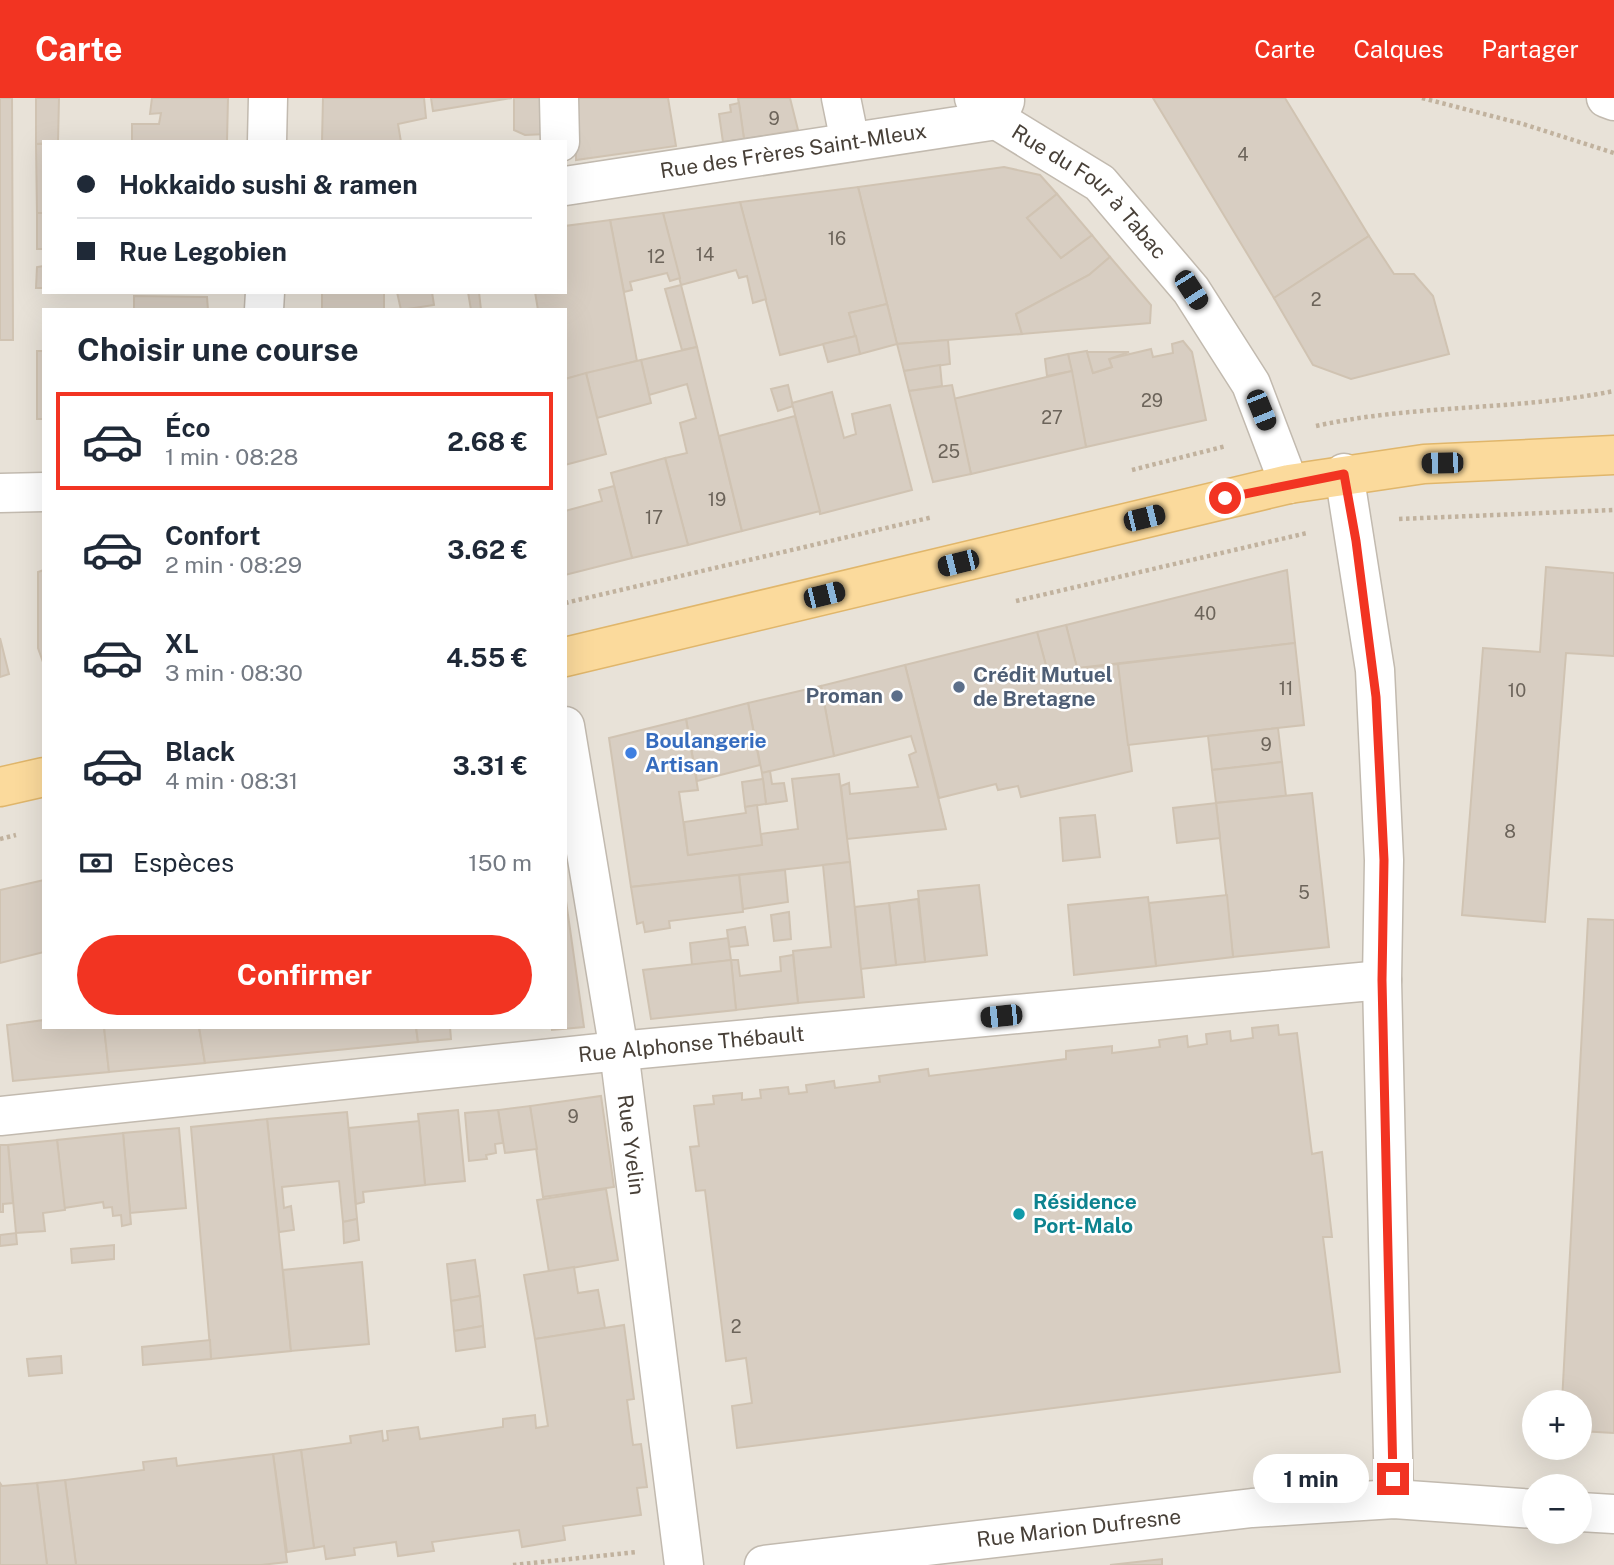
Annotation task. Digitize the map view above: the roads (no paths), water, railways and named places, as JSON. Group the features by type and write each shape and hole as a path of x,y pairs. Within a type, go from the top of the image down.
{"main road":[{"path":"567,657 1289,484 1424,464 1614,454"},
{"path":"0,787 42,777"}],"street":[{"path":"267,140 268,98"},
{"path":"559,98 560,140"},
{"path":"841,98 850,142"},
{"path":"1606,98 1614,101"},
{"name":"Rue des Frères Saint-Mleux","path":"567,186 850,142 992,105"},
{"name":"Rue du Four à Tabac","path":"992,105 1100,183 1191,290 1251,384 1289,484"},
{"path":"1344,474 1375,670 1384,860 1382,980 1394,1499"},
{"path":"0,493 42,492"},
{"name":"Rue Yvelin","path":"567,738 619,1051 684,1565"},
{"name":"Rue Alphonse Thébault","path":"0,1116 619,1051 1382,980"},
{"name":"Rue Marion Dufresne","path":"764,1565 1252,1508 1394,1499 1522,1508"},
{"path":"1592,1513 1614,1514"}],"place":[{"name":"Crédit Mutuel de Bretagne","path":"959,687"},
{"name":"Proman","path":"897,696"},
{"name":"Boulangerie Artisan","path":"631,753"},
{"name":"Résidence Port-Malo","path":"1019,1214"}]}
